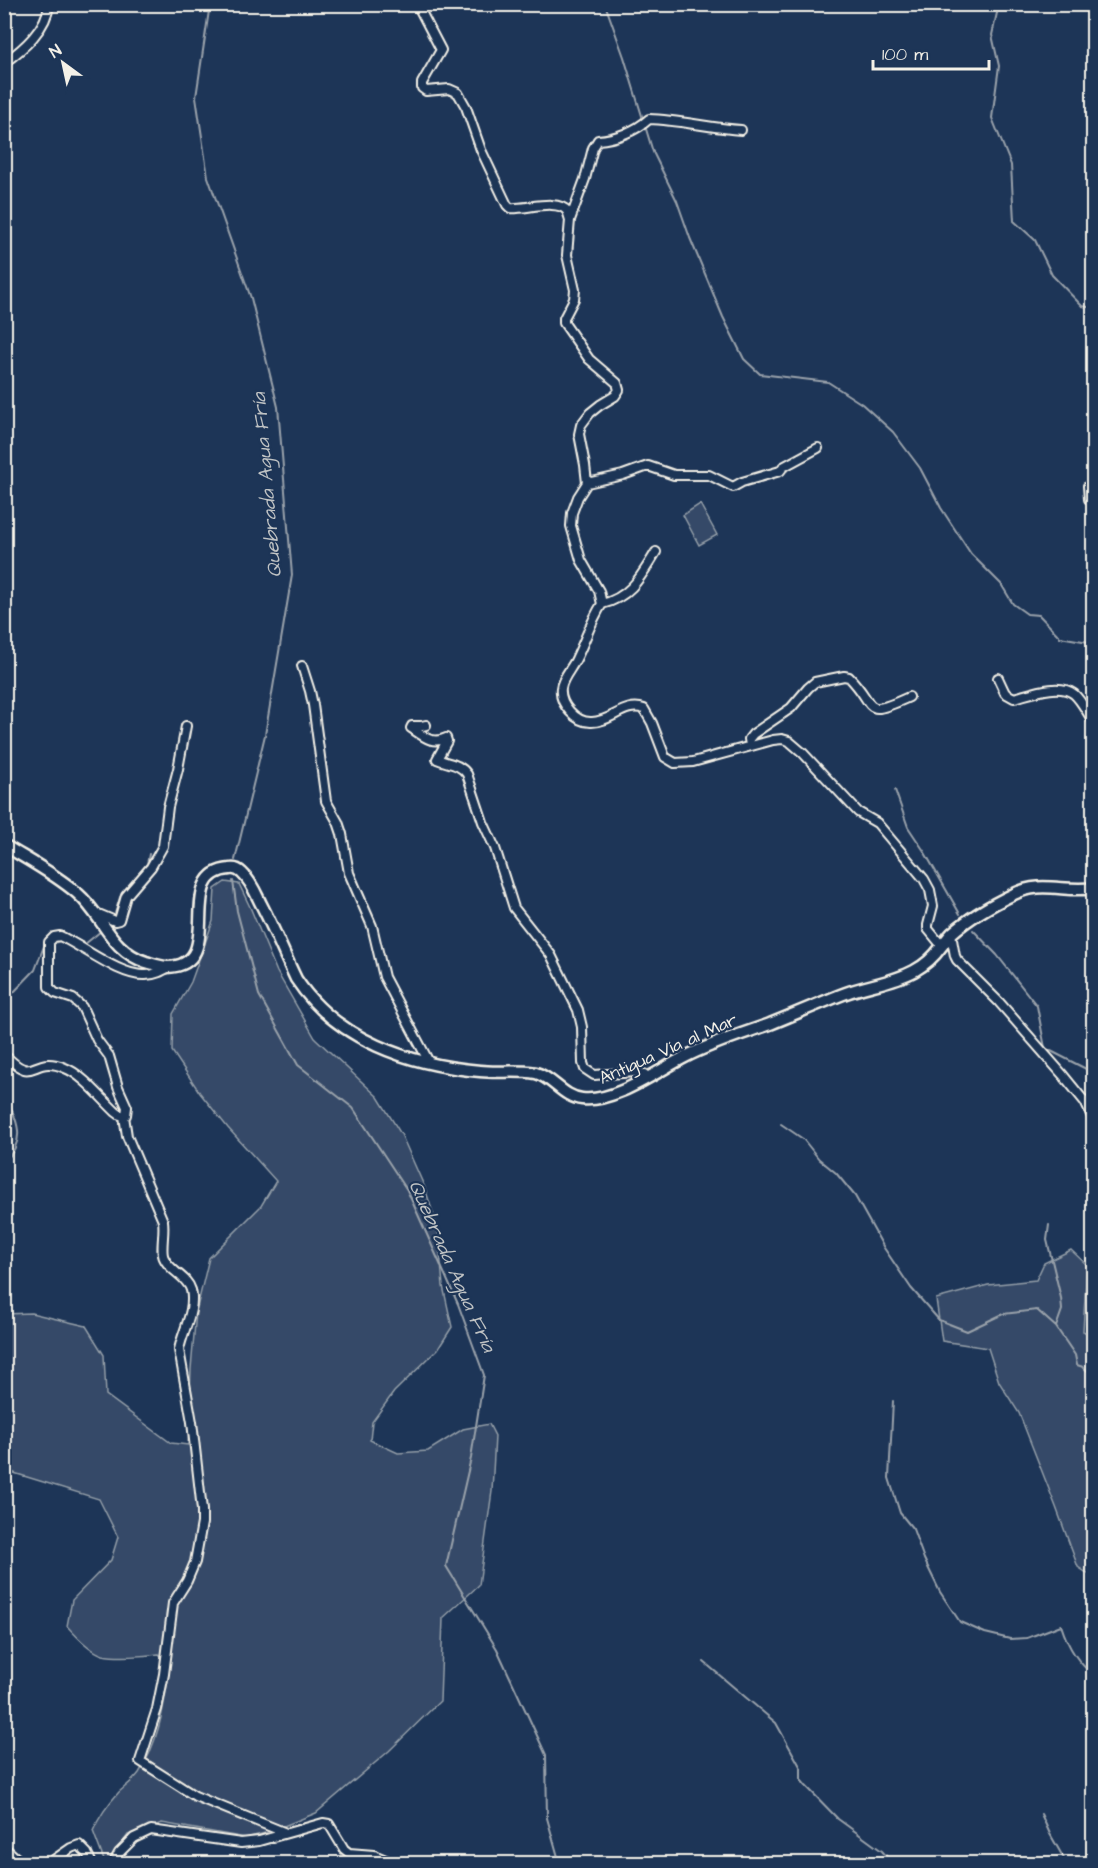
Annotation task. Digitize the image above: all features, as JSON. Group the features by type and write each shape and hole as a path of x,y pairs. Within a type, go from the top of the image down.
{"main road":[{"path":"4,845 77,893 95,913 116,944 126,953 148,963 169,967"},
{"name":"Antigua Vía al Mar","path":"169,967 187,961 197,948 200,941 201,899 207,879 215,873 235,869 242,873 255,892 296,979 315,1005 345,1027 379,1048 453,1068 536,1073 544,1075 571,1096 595,1099 638,1084 715,1043 846,993 912,972 934,956 951,934 966,922 1014,893 1033,887 1047,886 1075,889 1094,888"}],"street":[{"path":"4,63 37,32 44,23 50,4"},
{"path":"417,4 441,50 422,83 422,88 426,91 449,89 458,93 466,107 481,150 510,208 554,204 566,210 570,220"},
{"path":"741,130 650,119 615,137 598,140 593,148 585,179 570,220 567,255 575,290 574,299 564,318 564,323 589,359 617,383 620,390 590,413 581,425 579,434 587,483 572,513 571,526 581,560 599,591 602,604 561,687 562,698 575,716 585,722 604,720 627,708 644,709 665,757 675,763 693,762 773,740 789,741 858,812 877,822 924,879 930,890 933,906 928,929 942,946"},
{"path":"587,483 623,475 648,466 674,475 709,475 733,487 741,482 780,471 783,467 818,448"},
{"path":"1094,481 1088,486 1089,500 1094,501"},
{"path":"602,604 609,603 636,585 656,552"},
{"path":"302,666 313,705 326,801 342,834 349,873 372,926 384,977 429,1062"},
{"path":"750,746 749,739 753,734 791,708 815,682 849,677 870,705 880,710 909,697"},
{"path":"998,678 1005,693 1014,698 1049,690 1063,689 1073,693 1094,722"},
{"path":"426,725 411,728 436,742 446,738 447,741 437,759 453,763 467,774 483,822 495,848 514,908 551,955 578,1010 582,1027 585,1069 594,1075 636,1072 648,1077"},
{"path":"95,913 115,921 119,920 126,896 151,867 163,846 168,807 186,726"},
{"path":"951,934 957,960 1003,1006 1064,1075 1085,1102 1094,1121"},
{"path":"169,967 146,976 134,974 113,966 60,936 54,937 49,942 49,987 55,993 73,999 82,1007 97,1040 109,1056 128,1110 124,1116 127,1136 163,1221 165,1230 162,1256 191,1289 188,1319 179,1350 192,1422 202,1523 195,1562 187,1581 173,1603 160,1698 140,1761 195,1796 285,1833"},
{"path":"4,1055 24,1070 44,1064 67,1068 116,1112 124,1116"},
{"path":"113,1863 119,1853 134,1838 151,1830 241,1843 259,1841 323,1823 329,1824 344,1849 349,1853 374,1855 394,1863"},
{"path":"48,1863 80,1845 92,1863"},
{"path":"6,1849 23,1863"}],"shaded area":[{"path":"700,504 717,535 699,545 683,515"},
{"path":"225,882 239,884 277,972 315,1038 378,1097 401,1134 425,1188 438,1229 443,1286 452,1327 438,1349 394,1392 372,1422 370,1440 398,1453 428,1451 463,1429 489,1424 495,1436 492,1491 479,1585 443,1618 440,1701 389,1751 316,1813 269,1832 246,1838 162,1823 128,1835 108,1863 105,1863 93,1831 108,1805 137,1776 152,1748 166,1693 169,1666 159,1654 123,1657 103,1655 78,1638 67,1626 72,1600 111,1560 118,1537 99,1499 14,1473 5,1466 5,1314 31,1313 86,1326 104,1355 106,1395 171,1443 188,1445 196,1312 209,1258 261,1206 276,1181 200,1093 172,1051 173,1014 191,982 213,921 215,889"},
{"path":"1071,1250 1087,1265 1083,1331 1093,1336 1093,1577 1078,1567 1019,1413 999,1382 988,1348 942,1341 936,1299 988,1285 1036,1280 1044,1263"}],"waterway":[{"name":"Quebrada Agua Fría","path":"210,4 196,97 208,177 251,298 278,407 292,575 265,735 235,860"},
{"path":"605,4 653,152 677,201 723,317 744,359 760,374 828,382 862,404 893,432 920,468 941,508 971,554 1001,584 1013,604 1027,614 1039,615 1060,637 1094,643"},
{"path":"999,4 992,35 999,66 992,118 1011,165 1014,221 1035,240 1052,275 1082,306 1094,308"},
{"path":"895,790 908,827 960,914"},
{"path":"114,917 120,897 147,864 149,854"},
{"name":"Quebrada Agua Fría","path":"233,881 237,911 259,995 298,1065 353,1108 407,1190 458,1304 484,1375 471,1458 446,1566 497,1649 546,1755 547,1818 560,1864"},
{"path":"973,930 997,955 1037,1006 1045,1048 1094,1073"},
{"path":"63,933 85,944 101,931"},
{"path":"4,1010 12,994 35,970 47,938 57,933"},
{"path":"4,1094 13,1112 18,1130 16,1146 4,1162"},
{"path":"781,1124 803,1139 855,1196 884,1248 911,1288 939,1320 967,1331 1003,1314 1037,1310 1056,1327"},
{"path":"1049,1225 1047,1240 1062,1310 1056,1327 1075,1355 1077,1365 1083,1367 1094,1377"},
{"path":"893,1401 889,1478 900,1513 913,1529 940,1592 960,1622 985,1633 1010,1639 1027,1638 1061,1625 1073,1653 1094,1675"},
{"path":"704,1662 776,1723 801,1768 801,1780 838,1819 882,1851 893,1864"},
{"path":"1041,1814 1067,1864"}]}
